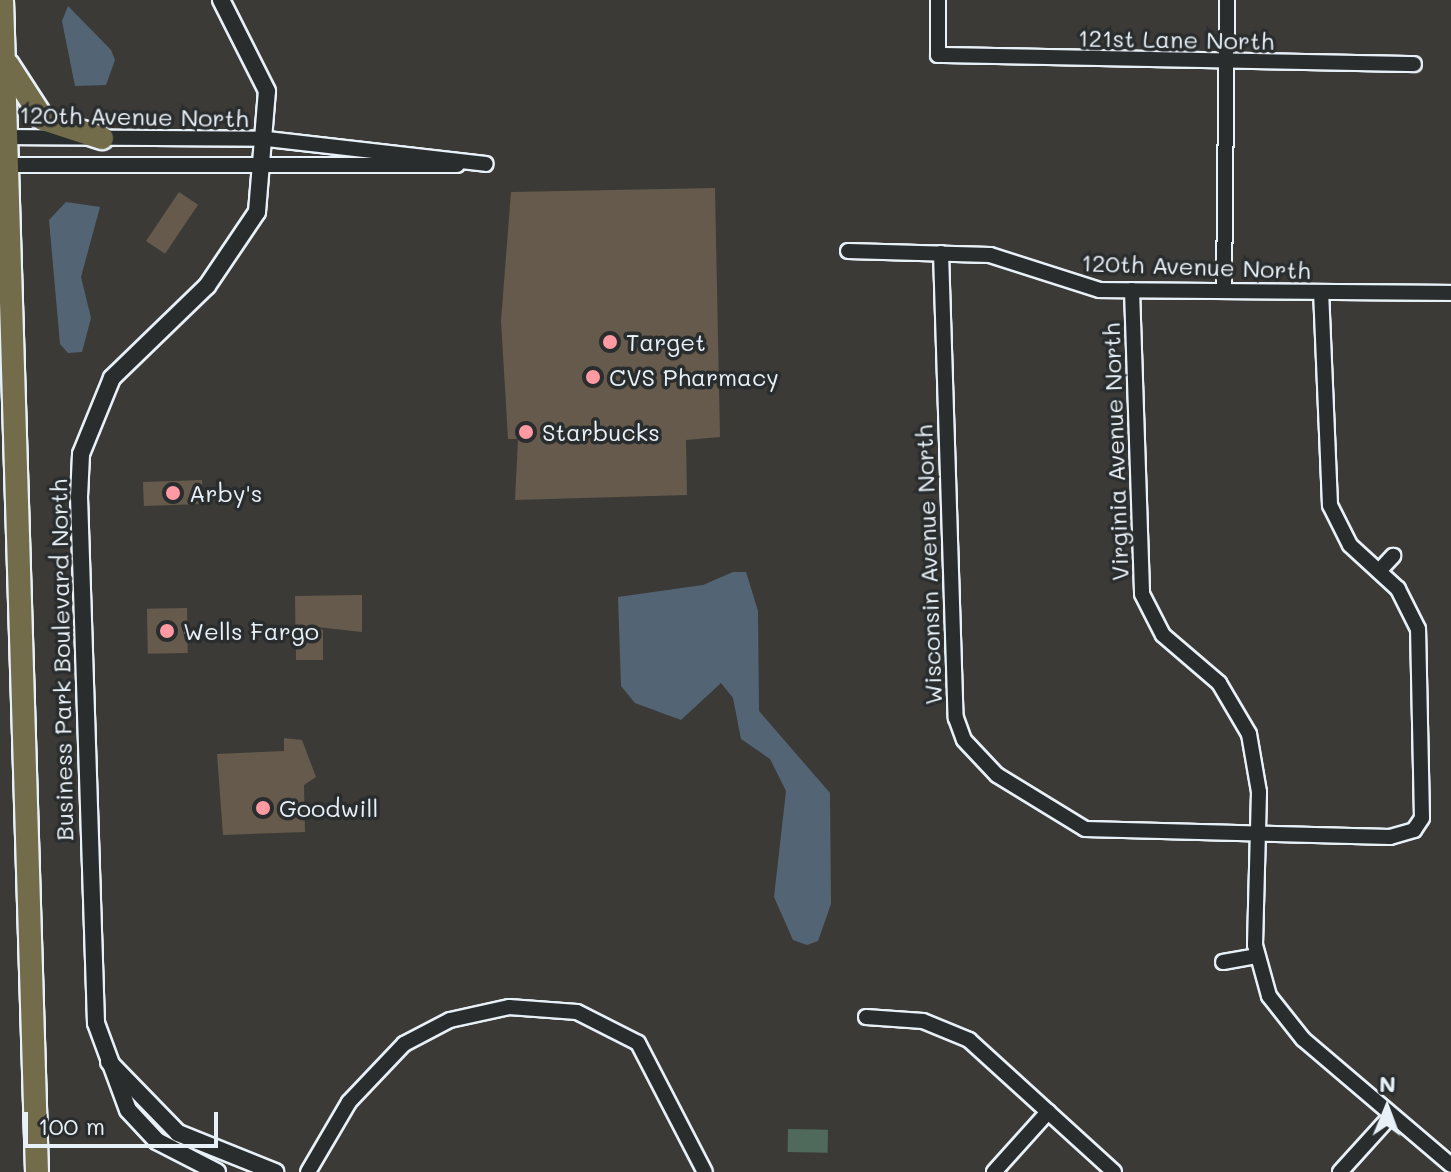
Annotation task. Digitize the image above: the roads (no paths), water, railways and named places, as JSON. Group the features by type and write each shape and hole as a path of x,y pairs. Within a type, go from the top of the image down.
{"highway":[{"path":"2,0 3,137 37,1172"},
{"path":"4,55 43,119 102,138"}],"street":[{"name":"Business Park Boulevard North","path":"217,1172 157,1141 128,1110 106,1057 93,988 81,454 112,378 246,237 265,164 267,139 263,77 221,0"},
{"name":"121st Lane North","path":"938,0 938,55 1414,64"},
{"path":"1224,291 1227,0"},
{"name":"120th Avenue North","path":"3,137 267,139 486,164 4,164"},
{"name":"120th Avenue North","path":"848,251 990,255 1085,288 1451,293"},
{"name":"Wisconsin Avenue North","path":"941,253 953,695 964,740 997,775 1066,823 1258,834 1390,837 1414,830 1422,818 1418,629 1404,598 1350,545 1330,505 1321,292"},
{"name":"Virginia Avenue North","path":"1132,290 1142,594 1163,635 1219,683 1249,734 1258,763 1257,956 1284,1019 1389,1118 1451,1165"},
{"path":"1379,571 1393,556"},
{"path":"1223,962 1257,956"},
{"path":"308,1172 349,1102 404,1044 450,1020 509,1007 577,1012 638,1043 705,1172"},
{"path":"866,1017 923,1021 969,1040 1114,1172"},
{"path":"106,1057 178,1133 275,1172"},
{"path":"994,1172 1048,1112"},
{"path":"1340,1172 1389,1118"}],"water":[{"path":"68,6 111,50 115,60 106,85 75,86 62,21"},
{"path":"66,202 100,207 81,277 91,318 82,352 68,353 60,344 49,220"},
{"path":"733,572 746,572 758,611 759,711 830,793 831,904 818,941 807,945 793,940 774,897 786,791 770,759 741,739 733,698 721,683 681,720 635,703 621,686 618,597 703,585"}],"place":[{"name":"Target","path":"610,342"},
{"name":"CVS Pharmacy","path":"593,377"},
{"name":"Starbucks","path":"526,432"},
{"name":"Arby's","path":"173,493"},
{"name":"Wells Fargo","path":"167,631"},
{"name":"Goodwill","path":"263,808"}]}
